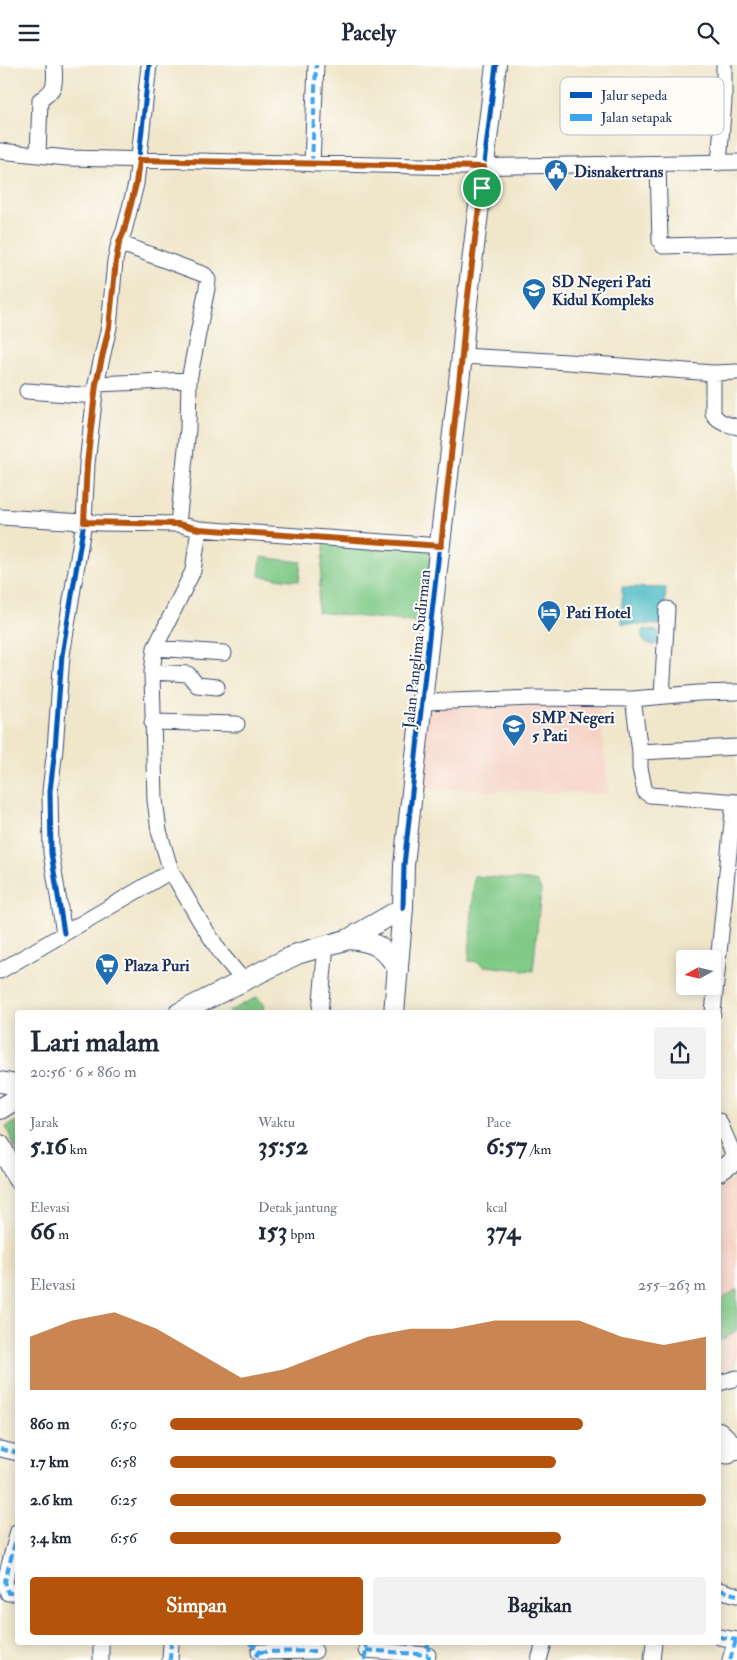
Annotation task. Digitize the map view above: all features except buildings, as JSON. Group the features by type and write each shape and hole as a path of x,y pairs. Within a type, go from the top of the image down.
{"main road":[{"name":"Jalan Panglima Sudirman","path":"394,1010 403,908 404,865 465,320 496,65"},
{"path":"185,1010 297,954 349,939 403,908"},
{"path":"349,939 366,940 380,946 391,957 398,970"},
{"path":"0,1082 15,1084"},
{"path":"0,1109 15,1100"},
{"path":"0,1145 15,1173"},
{"path":"721,1170 737,1159"},
{"path":"721,1437 728,1454"}],"street":[{"path":"38,155 40,100 53,91 54,65"},
{"path":"64,933 51,853 50,791 62,655 84,522 87,464 96,389 109,327 119,243 130,211 136,184 150,65"},
{"path":"312,164 316,65"},
{"path":"724,77 724,101"},
{"path":"720,163 722,135"},
{"path":"0,151 67,158 484,167 737,162"},
{"path":"658,164 660,241 663,246 737,244"},
{"path":"119,243 204,275 208,280 189,380 188,429 178,524"},
{"path":"462,356 713,373 737,372"},
{"path":"713,373 713,413 715,419 737,427"},
{"path":"27,391 82,395 96,389 189,380"},
{"path":"0,517 84,522 178,524 199,529 441,546"},
{"path":"199,529 193,571 155,648 152,672 155,800 159,831 171,871 200,921 243,980"},
{"path":"662,696 667,609"},
{"path":"155,648 224,653"},
{"path":"152,672 188,674 198,685 217,687"},
{"path":"423,702 534,698 633,699 698,693 737,692"},
{"path":"633,699 643,789 650,795 735,802 730,913 714,1010"},
{"path":"152,722 237,724"},
{"path":"640,752 737,747"},
{"path":"0,971 171,871"},
{"path":"320,1010 326,945"},
{"path":"721,1125 737,1159"},
{"path":"721,1382 737,1378"},
{"path":"0,1449 15,1452"},
{"path":"15,1543 5,1581 8,1593 15,1593"},
{"path":"721,1591 736,1593"},
{"path":"721,1637 736,1640 730,1660"},
{"path":"101,1645 101,1660"},
{"path":"170,1660 171,1645"},
{"path":"539,1660 543,1645"},
{"path":"652,1660 654,1645"},
{"path":"254,1651 315,1651"},
{"path":"366,1651 398,1651 408,1654 429,1652"}],"shaded area":[{"name":"SMP Negeri 5 Pati","path":"599,704 609,794 420,788 429,707"},
{"path":"737,1176 737,1364 721,1375 721,1187"}],"green space":[{"path":"325,538 435,545 424,623 317,612"},
{"path":"261,557 301,562 299,581 259,576"},
{"path":"474,876 537,882 541,890 533,971 484,966 478,962 469,961"},
{"path":"257,997 264,1004 263,1010 232,1010"},
{"path":"15,1122 15,1147 6,1127"},
{"path":"737,1289 737,1330 721,1340 721,1300"}],"water":[{"path":"622,587 666,588 663,625 622,624"},
{"path":"644,629 659,632 658,643 653,645 644,642 641,633"}],"marked path":[{"path":"312,164 316,65"},
{"path":"0,1449 15,1452"},
{"path":"15,1543 5,1581 8,1593 15,1593"},
{"path":"721,1591 737,1595"},
{"path":"721,1637 737,1640"},
{"path":"730,1660 736,1640"},
{"path":"170,1660 171,1645"},
{"path":"253,1645 258,1648 259,1652 254,1660"},
{"path":"365,1660 366,1645"},
{"path":"428,1645 429,1660"},
{"path":"366,1650 428,1655"},
{"path":"259,1652 315,1651"}],"cycle path":[{"path":"64,933 51,853 50,791 62,655 84,522 87,464 96,384 109,327 115,261 136,184 149,65"},
{"path":"403,908 404,865 430,629 496,65"}],"place":[{"name":"Disnakertrans","path":"556,192"},
{"name":"SD Negeri Pati Kidul Kompleks","path":"534,311"},
{"name":"Pati Hotel","path":"549,633"},
{"name":"SMP Negeri 5 Pati","path":"514,747"},
{"name":"Plaza Puri","path":"107,986"}],"route":[{"path":"139,160 484,167 482,188 465,320 441,546 199,529 178,524 84,522 87,464 96,384 109,327 119,243 130,211 139,160"}]}
